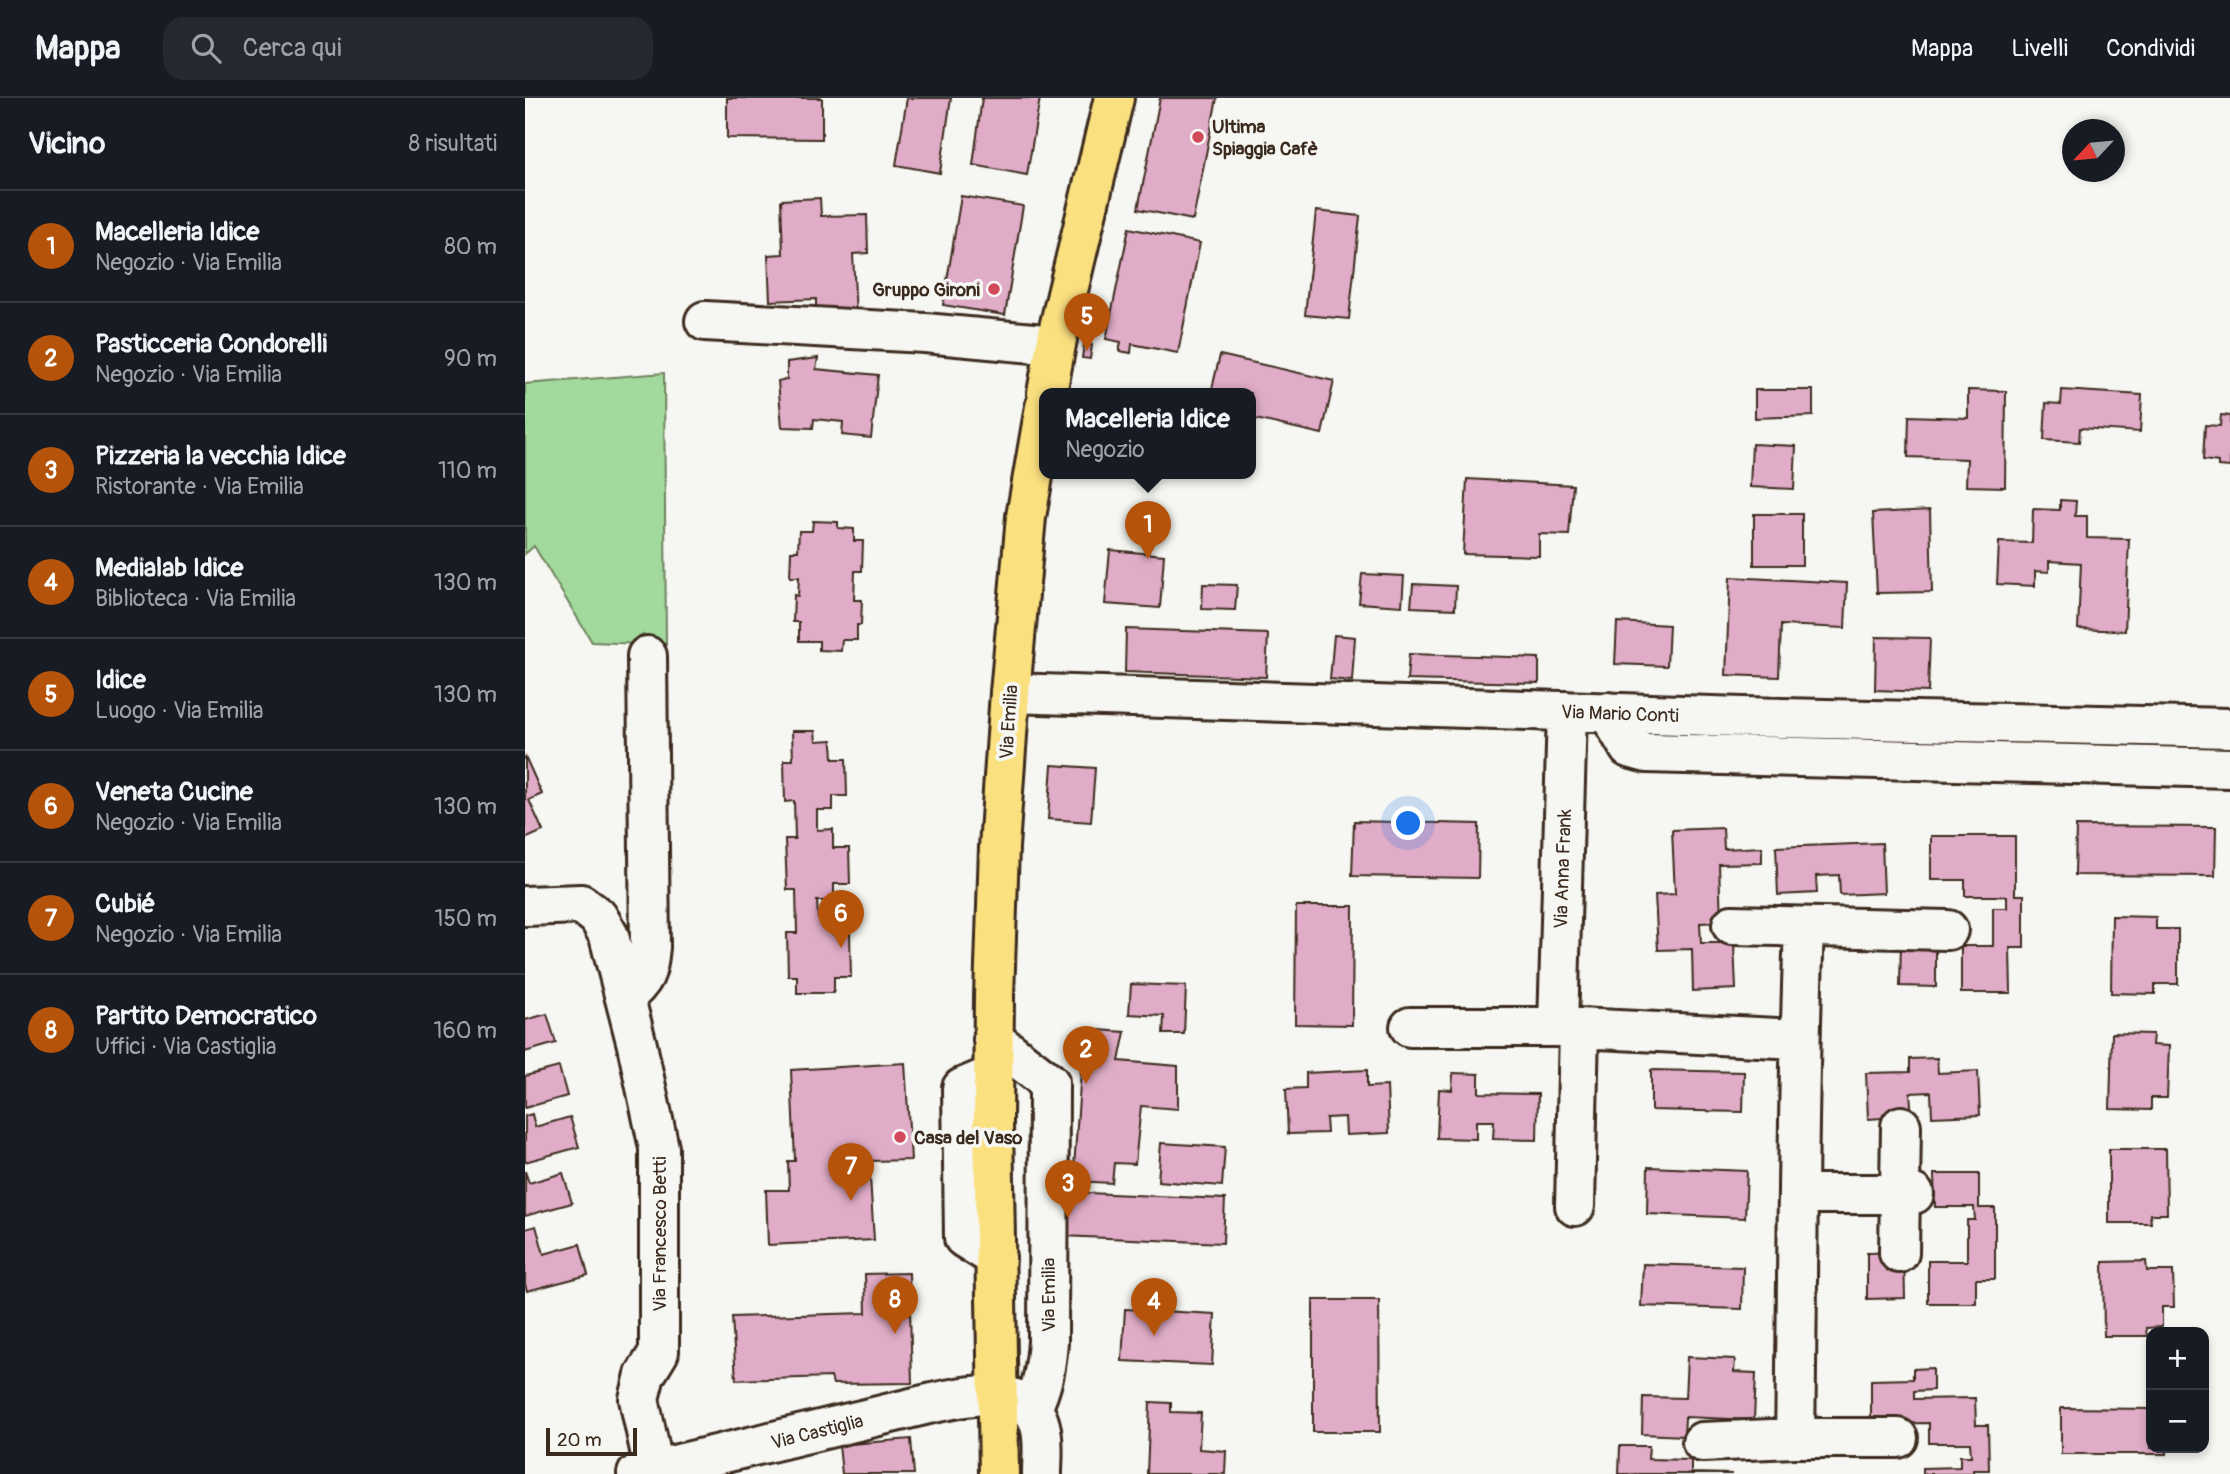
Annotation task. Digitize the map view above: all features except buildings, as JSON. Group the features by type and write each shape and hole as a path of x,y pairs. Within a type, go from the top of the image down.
{"main road":[{"path":"1048,388 1055,345 1114,98"},
{"name":"Via Emilia","path":"999,1474 1015,1401 996,1258 993,1057 999,847 1026,517 1039,442"}],"street":[{"path":"705,321 925,333 1055,345"},
{"path":"625,997 641,983 648,972 650,947 647,656"},
{"name":"Via Mario Conti","path":"1010,693 2230,728"},
{"name":"Via Anna Frank","path":"1567,711 1568,1028 1575,1206"},
{"path":"1608,712 1629,748 1647,753 2230,768"},
{"name":"Via Francesco Betti","path":"525,906 581,905 598,917 609,936 637,1045 659,1148 659,1352 645,1375 639,1399 645,1472"},
{"path":"1732,925 1948,930"},
{"path":"1795,1438 1804,928"},
{"path":"1410,1027 1568,1028 1800,1039"},
{"name":"Via Emilia","path":"993,1057 1049,1082 1046,1368 1040,1392 1015,1401 1041,1429 1042,1474"},
{"path":"1899,1253 1906,1194 1901,1126"},
{"path":"1800,1194 1906,1194"},
{"name":"Via Castiglia","path":"645,1472 951,1399 1015,1401"},
{"path":"1702,1442 1795,1438 1898,1438"}],"green space":[{"path":"664,373 666,645 592,642 534,546 525,554 525,384"}],"place":[{"name":"Ultima Spiaggia Cafè","path":"1198,137"},
{"name":"Gruppo Gironi","path":"994,289"},
{"name":"Idice","path":"1087,351"},
{"name":"Macelleria Idice","path":"1148,559"},
{"name":"Veneta Cucine","path":"841,948"},
{"name":"Pasticceria Condorelli","path":"1086,1084"},
{"name":"Casa del Vaso","path":"900,1137"},
{"name":"Cubié","path":"851,1201"},
{"name":"Pizzeria la vecchia Idice","path":"1068,1218"},
{"name":"Partito Democratico","path":"895,1334"},
{"name":"Medialab Idice","path":"1154,1336"}]}
